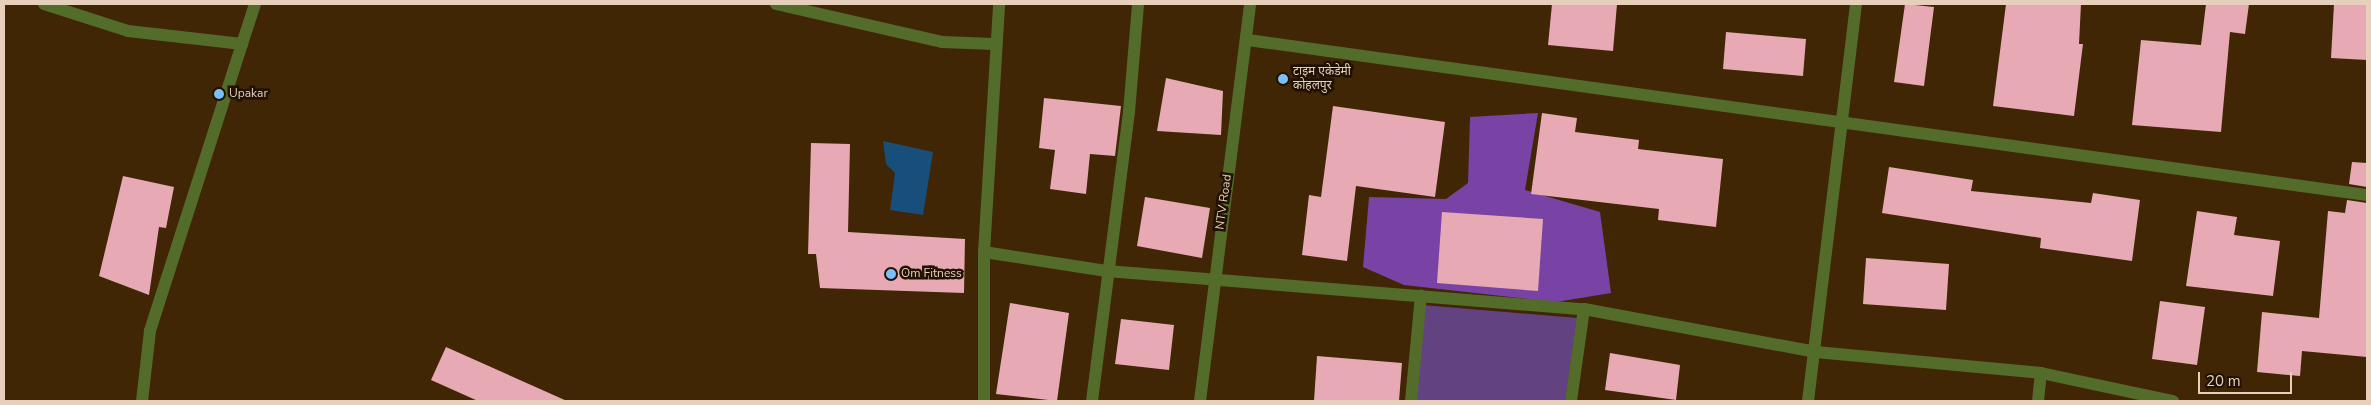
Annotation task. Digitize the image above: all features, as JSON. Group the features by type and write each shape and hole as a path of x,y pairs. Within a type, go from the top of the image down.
{"street":[{"path":"44,4 128,31 242,44"},
{"path":"142,401 150,331 255,4"},
{"path":"776,4 942,42 994,44"},
{"path":"984,401 984,252 994,44 999,4"},
{"path":"1092,401 1107,271 1129,112 1138,4"},
{"name":"NTV Road","path":"1200,401 1212,281 1248,40 1250,4"},
{"path":"1808,401 1816,352 1841,119 1856,4"},
{"path":"1248,40 1841,119 2367,195"},
{"path":"984,252 1107,271 1212,281 1421,295 1584,309 1816,352 2041,373 2173,401"},
{"path":"1411,401 1421,295"},
{"path":"1571,401 1584,309"},
{"path":"2038,401 2041,373"}],"shaded area":[{"path":"1538,113 1525,190 1600,212 1611,293 1556,302 1404,285 1363,267 1369,197 1446,199 1468,183 1470,117"},
{"path":"1422,305 1577,318 1565,401 1413,401"}],"water":[{"path":"883,141 933,152 923,215 890,210 895,173 886,164"}],"building":[{"path":"1552,4 1617,4 1613,51 1548,45"},
{"path":"1905,4 1934,7 1924,86 1894,82"},
{"path":"2006,4 2081,4 2079,44 2083,44 2074,116 1993,106"},
{"path":"2206,4 2249,4 2245,34 2230,32 2221,132 2132,125 2141,40 2201,45"},
{"path":"2334,4 2367,4 2367,60 2331,58"},
{"path":"1726,32 1806,39 1803,76 1723,69"},
{"path":"1166,78 1223,91 1221,135 1157,131"},
{"path":"1044,98 1121,106 1115,156 1090,154 1086,194 1050,189 1055,150 1039,148"},
{"path":"1333,106 1445,122 1435,197 1356,186 1347,261 1302,255 1309,195 1321,197"},
{"path":"1542,113 1577,118 1575,132 1639,140 1638,149 1723,159 1716,227 1658,220 1659,209 1531,194"},
{"name":"Om Fitness","path":"811,143 850,144 848,232 965,239 964,293 820,288 816,254 808,254"},
{"path":"2352,162 2367,163 2367,187 2349,184"},
{"path":"1889,167 1973,180 1971,191 2091,203 2093,193 2140,200 2132,261 2040,248 2041,238 1882,213"},
{"path":"123,176 174,187 166,228 159,227 149,295 99,276"},
{"path":"1145,197 1210,208 1202,258 1137,246"},
{"path":"2347,200 2367,203 2367,357 2302,351 2300,376 2257,372 2262,312 2319,318 2328,211 2345,213"},
{"path":"2197,211 2237,217 2234,235 2280,241 2273,296 2186,286"},
{"path":"1442,212 1543,219 1538,291 1437,283"},
{"path":"1866,258 1949,264 1946,310 1863,304"},
{"path":"2160,301 2205,307 2197,365 2152,359"},
{"path":"1010,303 1069,313 1057,401 996,394"},
{"path":"1121,319 1174,325 1169,370 1115,364"},
{"path":"446,347 567,401 478,401 431,380"},
{"path":"1610,353 1680,365 1676,400 1605,390"},
{"path":"1317,356 1402,363 1399,401 1314,401"}],"place":[{"name":"टाइम एकेडेमी कोहलपुर","path":"1283,79"},
{"name":"Upakar","path":"219,94"},
{"name":"Om Fitness","path":"891,274"}]}
